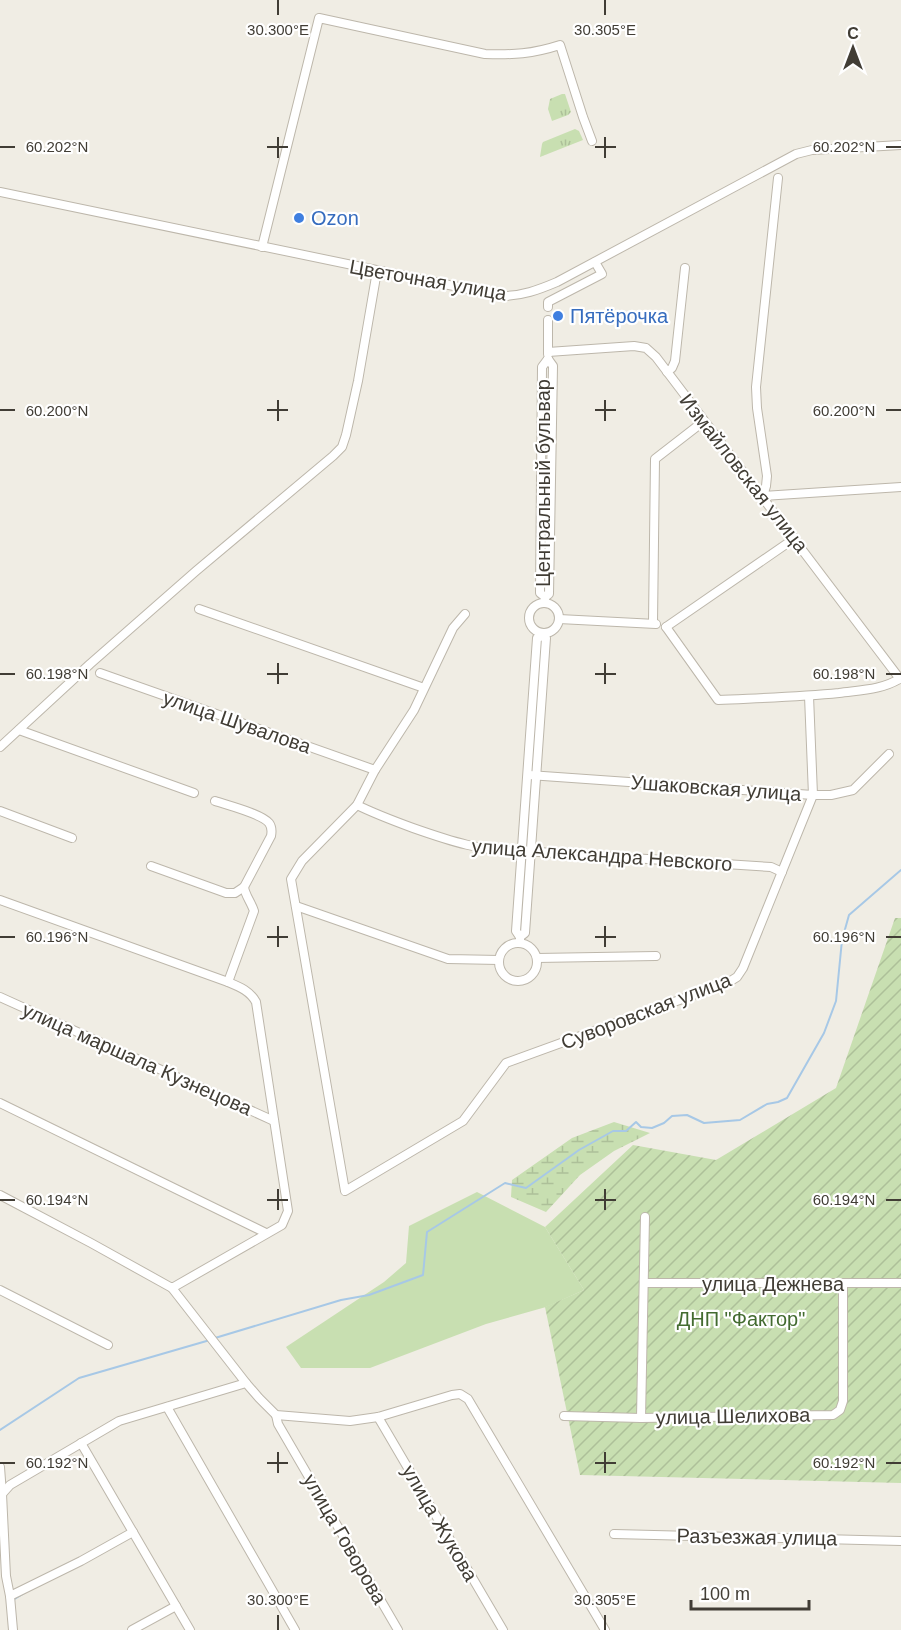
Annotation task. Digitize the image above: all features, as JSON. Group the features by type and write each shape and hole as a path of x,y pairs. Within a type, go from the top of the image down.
{"street":[{"path":"262,247 319,18 485,54 513,55 539,52 560,45 592,141"},
{"name":"Цветочная улица","path":"0,192 377,271 502,296 518,296 557,282 595,262 630,238 796,154 812,150 901,145"},
{"path":"778,178 756,387 767,476 763,496 901,487"},
{"path":"548,307 548,303 602,274 595,262"},
{"path":"668,372 675,360 685,268"},
{"path":"0,747 196,571 342,447 358,381 377,271"},
{"path":"548,320 548,355"},
{"name":"Измайловская улица","path":"548,355 634,346 646,348 656,357 901,678"},
{"name":"Центральный бульвар","path":"548,355 542,368 540,593 555,608 559,619"},
{"path":"653,623 655,459 704,421"},
{"path":"666,627 795,538"},
{"name":"Центральный бульвар","path":"543,634 531,627 529,614 532,608 545,600"},
{"path":"199,609 424,688"},
{"path":"465,614 453,628 414,710 375,771 357,805 302,861 291,879 296,906 448,959 499,960"},
{"path":"520,940 533,951 537,958 537,967 525,980 517,981 507,978 501,970 499,960 506,947 520,940 525,933 537,638 554,629 559,619 653,623 666,627 718,700 809,696 874,689 887,686 901,678"},
{"name":"улица Шувалова","path":"100,673 375,771"},
{"name":"Суворовская улица","path":"296,906 345,1191 463,1121 506,1063 729,982 737,977 743,968 813,795 809,696"},
{"path":"19,730 194,793"},
{"name":"Ушаковская улица","path":"532,775 831,795 853,790 889,754"},
{"path":"215,801 262,817 269,823 272,830 244,886 235,893 226,893"},
{"name":"улица Александра Невского","path":"357,805 375,814 457,843 504,852 771,867 782,872"},
{"path":"0,811 72,838"},
{"path":"151,866 251,902"},
{"path":"228,982 254,911 244,893 244,886"},
{"path":"0,900 228,982 253,995 256,1002 288,1211 282,1225 172,1288"},
{"path":"537,958 656,956"},
{"name":"улица маршала Кузнецова","path":"0,997 274,1121"},
{"path":"0,1103 266,1233"},
{"path":"0,1195 172,1288 258,1398 276,1415 350,1421 378,1417 452,1395 460,1394 468,1399 605,1630"},
{"path":"642,1418 645,1217"},
{"name":"улица Дежнева","path":"645,1283 901,1283"},
{"name":"улица Шелихова","path":"564,1416 642,1418 833,1415 840,1410 843,1401 843,1284"},
{"path":"0,1290 108,1345"},
{"path":"2,1494 10,1485 119,1421 246,1383"},
{"path":"167,1407 295,1630"},
{"name":"улица Говорова","path":"276,1415 278,1424 398,1630"},
{"name":"улица Жукова","path":"378,1417 503,1630"},
{"path":"81,1443 190,1630"},
{"path":"0,1467 3,1571 10,1596 13,1630"},
{"path":"10,1596 133,1532"},
{"name":"Разъезжая улица","path":"614,1534 901,1541"},
{"path":"132,1630 176,1606"}],"green space":[{"path":"565,94 571,112 552,121 548,109 550,99"},
{"path":"575,129 579,131 583,140 540,157 543,142"},
{"name":"ДНП \"Фактор\"","path":"895,918 901,918 901,1483 580,1475 545,1307 584,1290 545,1227 633,1145 716,1160 836,1088"},
{"path":"614,1122 650,1133 614,1151 580,1175 546,1212 511,1197 512,1180 572,1138"},
{"path":"477,1192 545,1227 584,1290 546,1307 486,1324 370,1368 301,1368 286,1347 384,1282 406,1263 409,1226"}],"waterway":[{"path":"215,1338 341,1300 369,1295 423,1275 427,1232 505,1183 526,1188 579,1150 613,1131 626,1131 636,1122 641,1127 652,1128 664,1123 672,1116 687,1115 704,1123 740,1120 767,1104 787,1098 824,1033 836,1001 842,940 849,915 901,870"},
{"path":"0,1430 79,1378 210,1340"},
{"path":"13,1600 26,1592"}],"place":[{"name":"Ozon","path":"299,218"},
{"name":"Пятёрочка","path":"558,316"}]}
